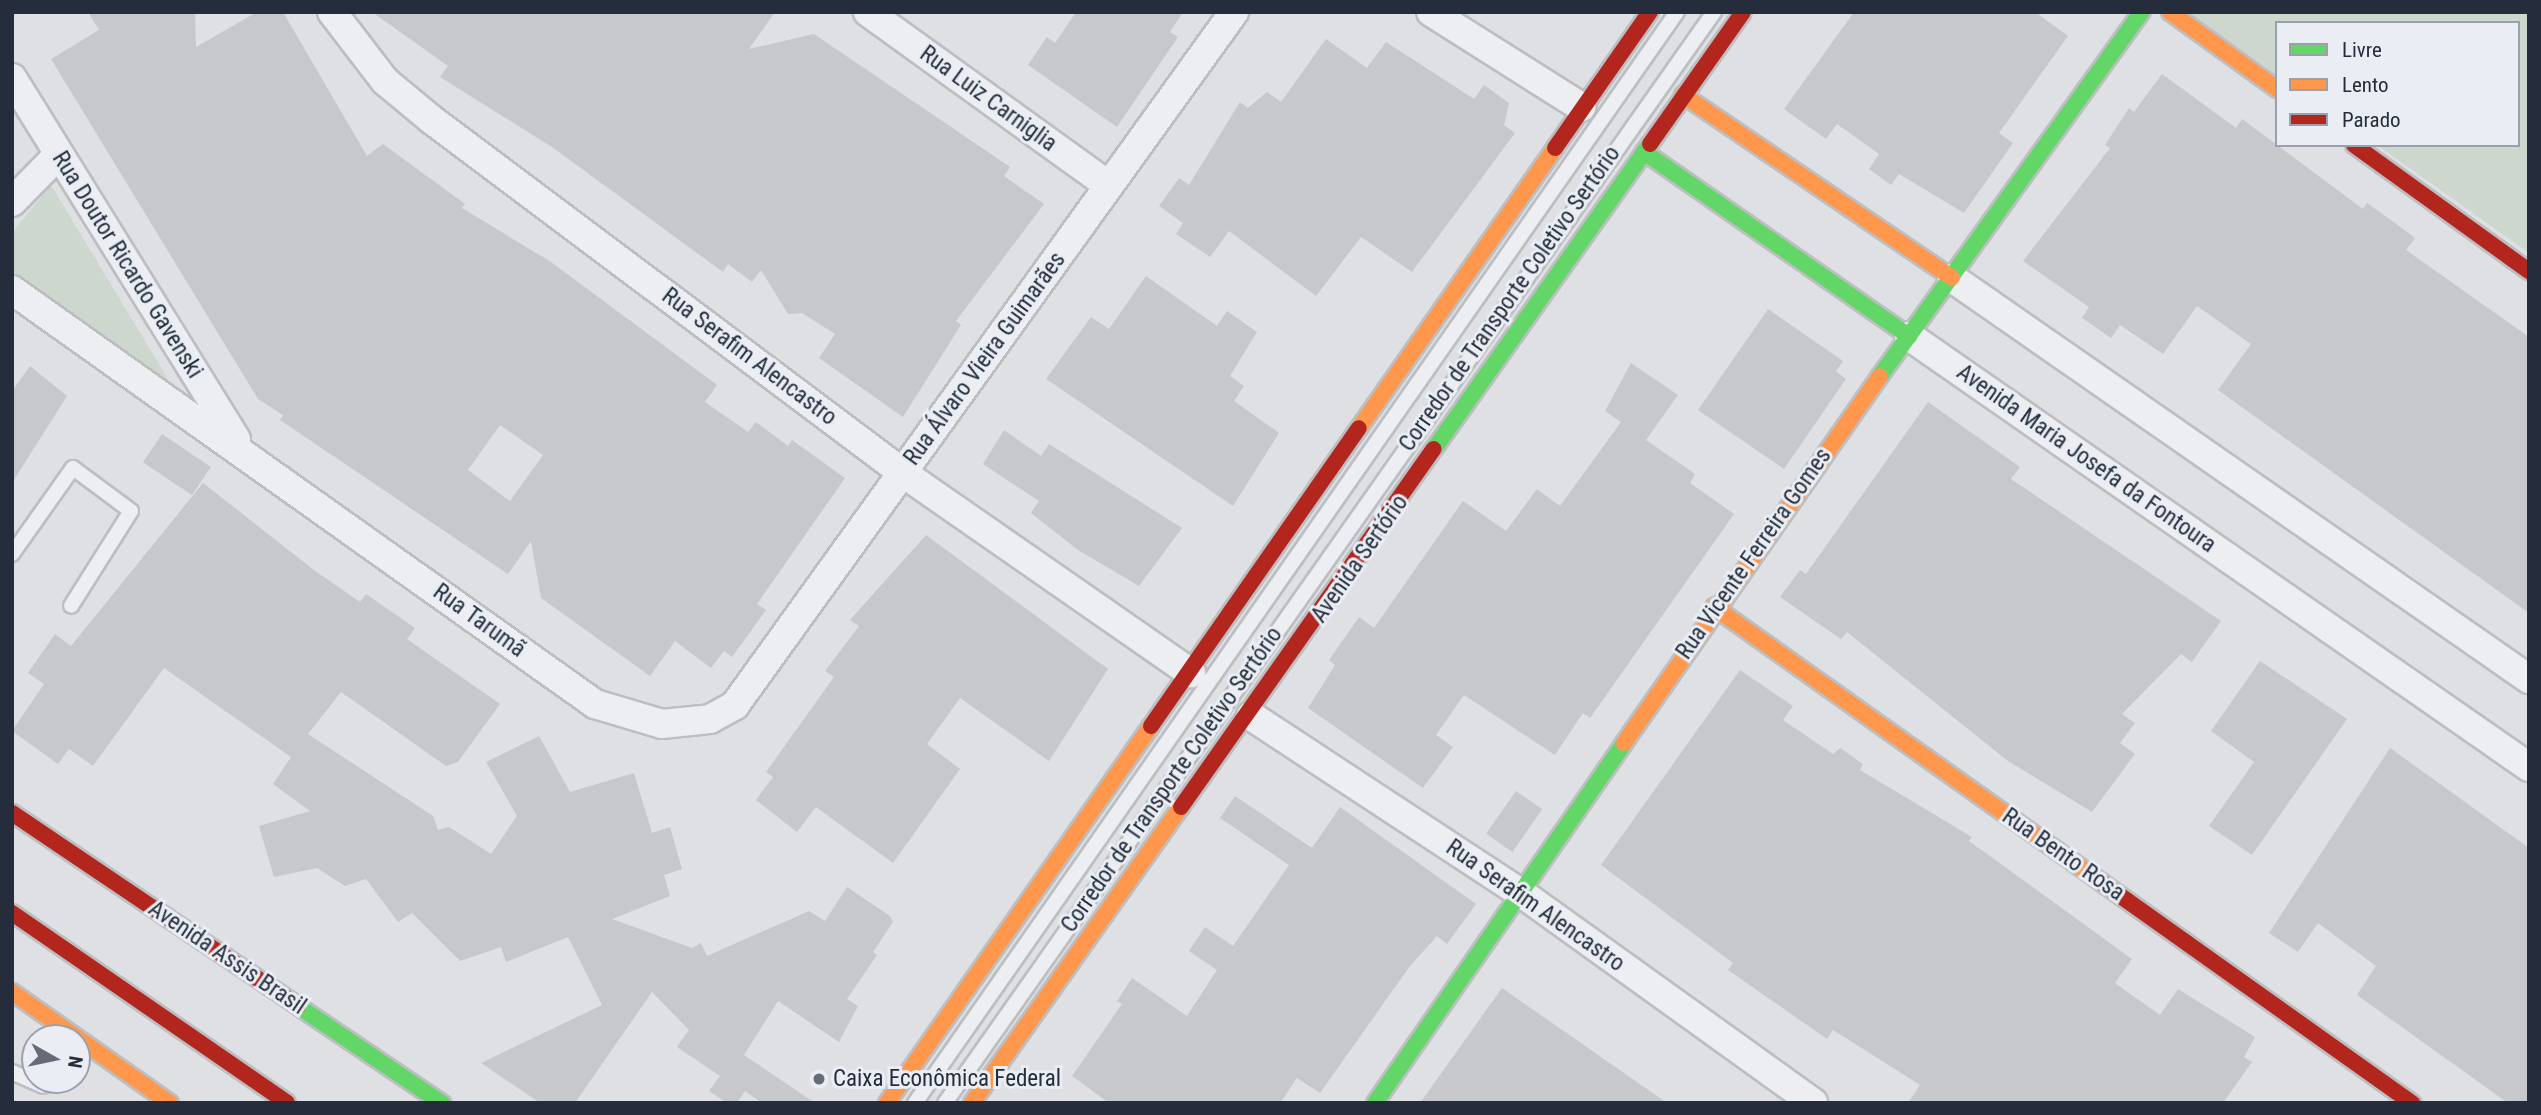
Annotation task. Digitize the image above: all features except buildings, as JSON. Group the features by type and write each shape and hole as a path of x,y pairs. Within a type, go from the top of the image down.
{"main road":[{"path":"887,1103 1191,673 1581,107 1650,12"},
{"name":"Avenida Sertório","path":"972,1103 1251,716 1743,12"},
{"name":"Rua Vicente Ferreira Gomes","path":"1375,1103 1524,895 1714,607 2142,12"},
{"path":"2170,12 2275,88"},
{"path":"1683,95 1952,278"},
{"path":"2357,147 2529,271"},
{"name":"Avenida Maria Josefa da Fontoura","path":"1644,152 1909,336"},
{"name":"Rua Bento Rosa","path":"1714,607 2412,1103"},
{"name":"Avenida Assis Brasil","path":"12,813 442,1103"},
{"path":"12,913 287,1103"},
{"path":"12,992 170,1103"}],"street":[{"name":"Rua Serafim Alencastro","path":"332,12 385,80 417,108 902,473 1191,673"},
{"name":"Rua Luiz Carniglia","path":"867,12 1109,186"},
{"name":"Rua Álvaro Vieira Guimarães","path":"736,705 1234,12"},
{"path":"1431,12 1581,107"},
{"name":"Rua Doutor Ricardo Gavenski","path":"12,79 243,450"},
{"path":"12,202 58,155"},
{"path":"1952,278 2529,679"},
{"name":"Rua Tarumã","path":"12,290 243,450 595,704 662,724 710,719 736,705"},
{"name":"Avenida Maria Josefa da Fontoura","path":"1909,336 2529,767"},
{"name":"Rua Serafim Alencastro","path":"1251,716 1524,895 1813,1103"}],"lane":[{"name":"Corredor de Transporte Coletivo Sertório","path":"915,1103 1677,12"},
{"name":"Corredor de Transporte Coletivo Sertório","path":"945,1103 1714,12"},
{"path":"12,554 73,468 131,511 71,606"}],"shaded area":[{"path":"2188,12 2529,12 2529,253 2380,147 2520,147 2520,21 2275,21 2275,74"},
{"path":"51,185 169,381 12,271 12,233"}],"traffic: fast":[{"path":"1880,376 2142,12"},
{"path":"1434,449 1650,144"},
{"path":"1644,152 1909,336"},
{"path":"1375,1103 1624,743"},
{"path":"298,1006 442,1103"}],"traffic: slow":[{"path":"2170,12 2275,88"},
{"path":"1683,95 1952,278"},
{"path":"1359,428 1555,148"},
{"path":"1624,743 1880,376"},
{"path":"1714,607 2101,882"},
{"path":"887,1103 1151,726"},
{"path":"972,1103 1181,807"},
{"path":"12,992 170,1103"}],"traffic: jam":[{"path":"1555,148 1650,12"},
{"path":"1650,144 1743,12"},
{"path":"2357,147 2529,271"},
{"path":"1151,726 1359,428"},
{"path":"1181,807 1434,449"},
{"path":"12,813 298,1006"},
{"path":"2101,882 2412,1103"},
{"path":"12,913 287,1103"}],"place":[{"name":"Caixa Econômica Federal","path":"819,1079"}]}
